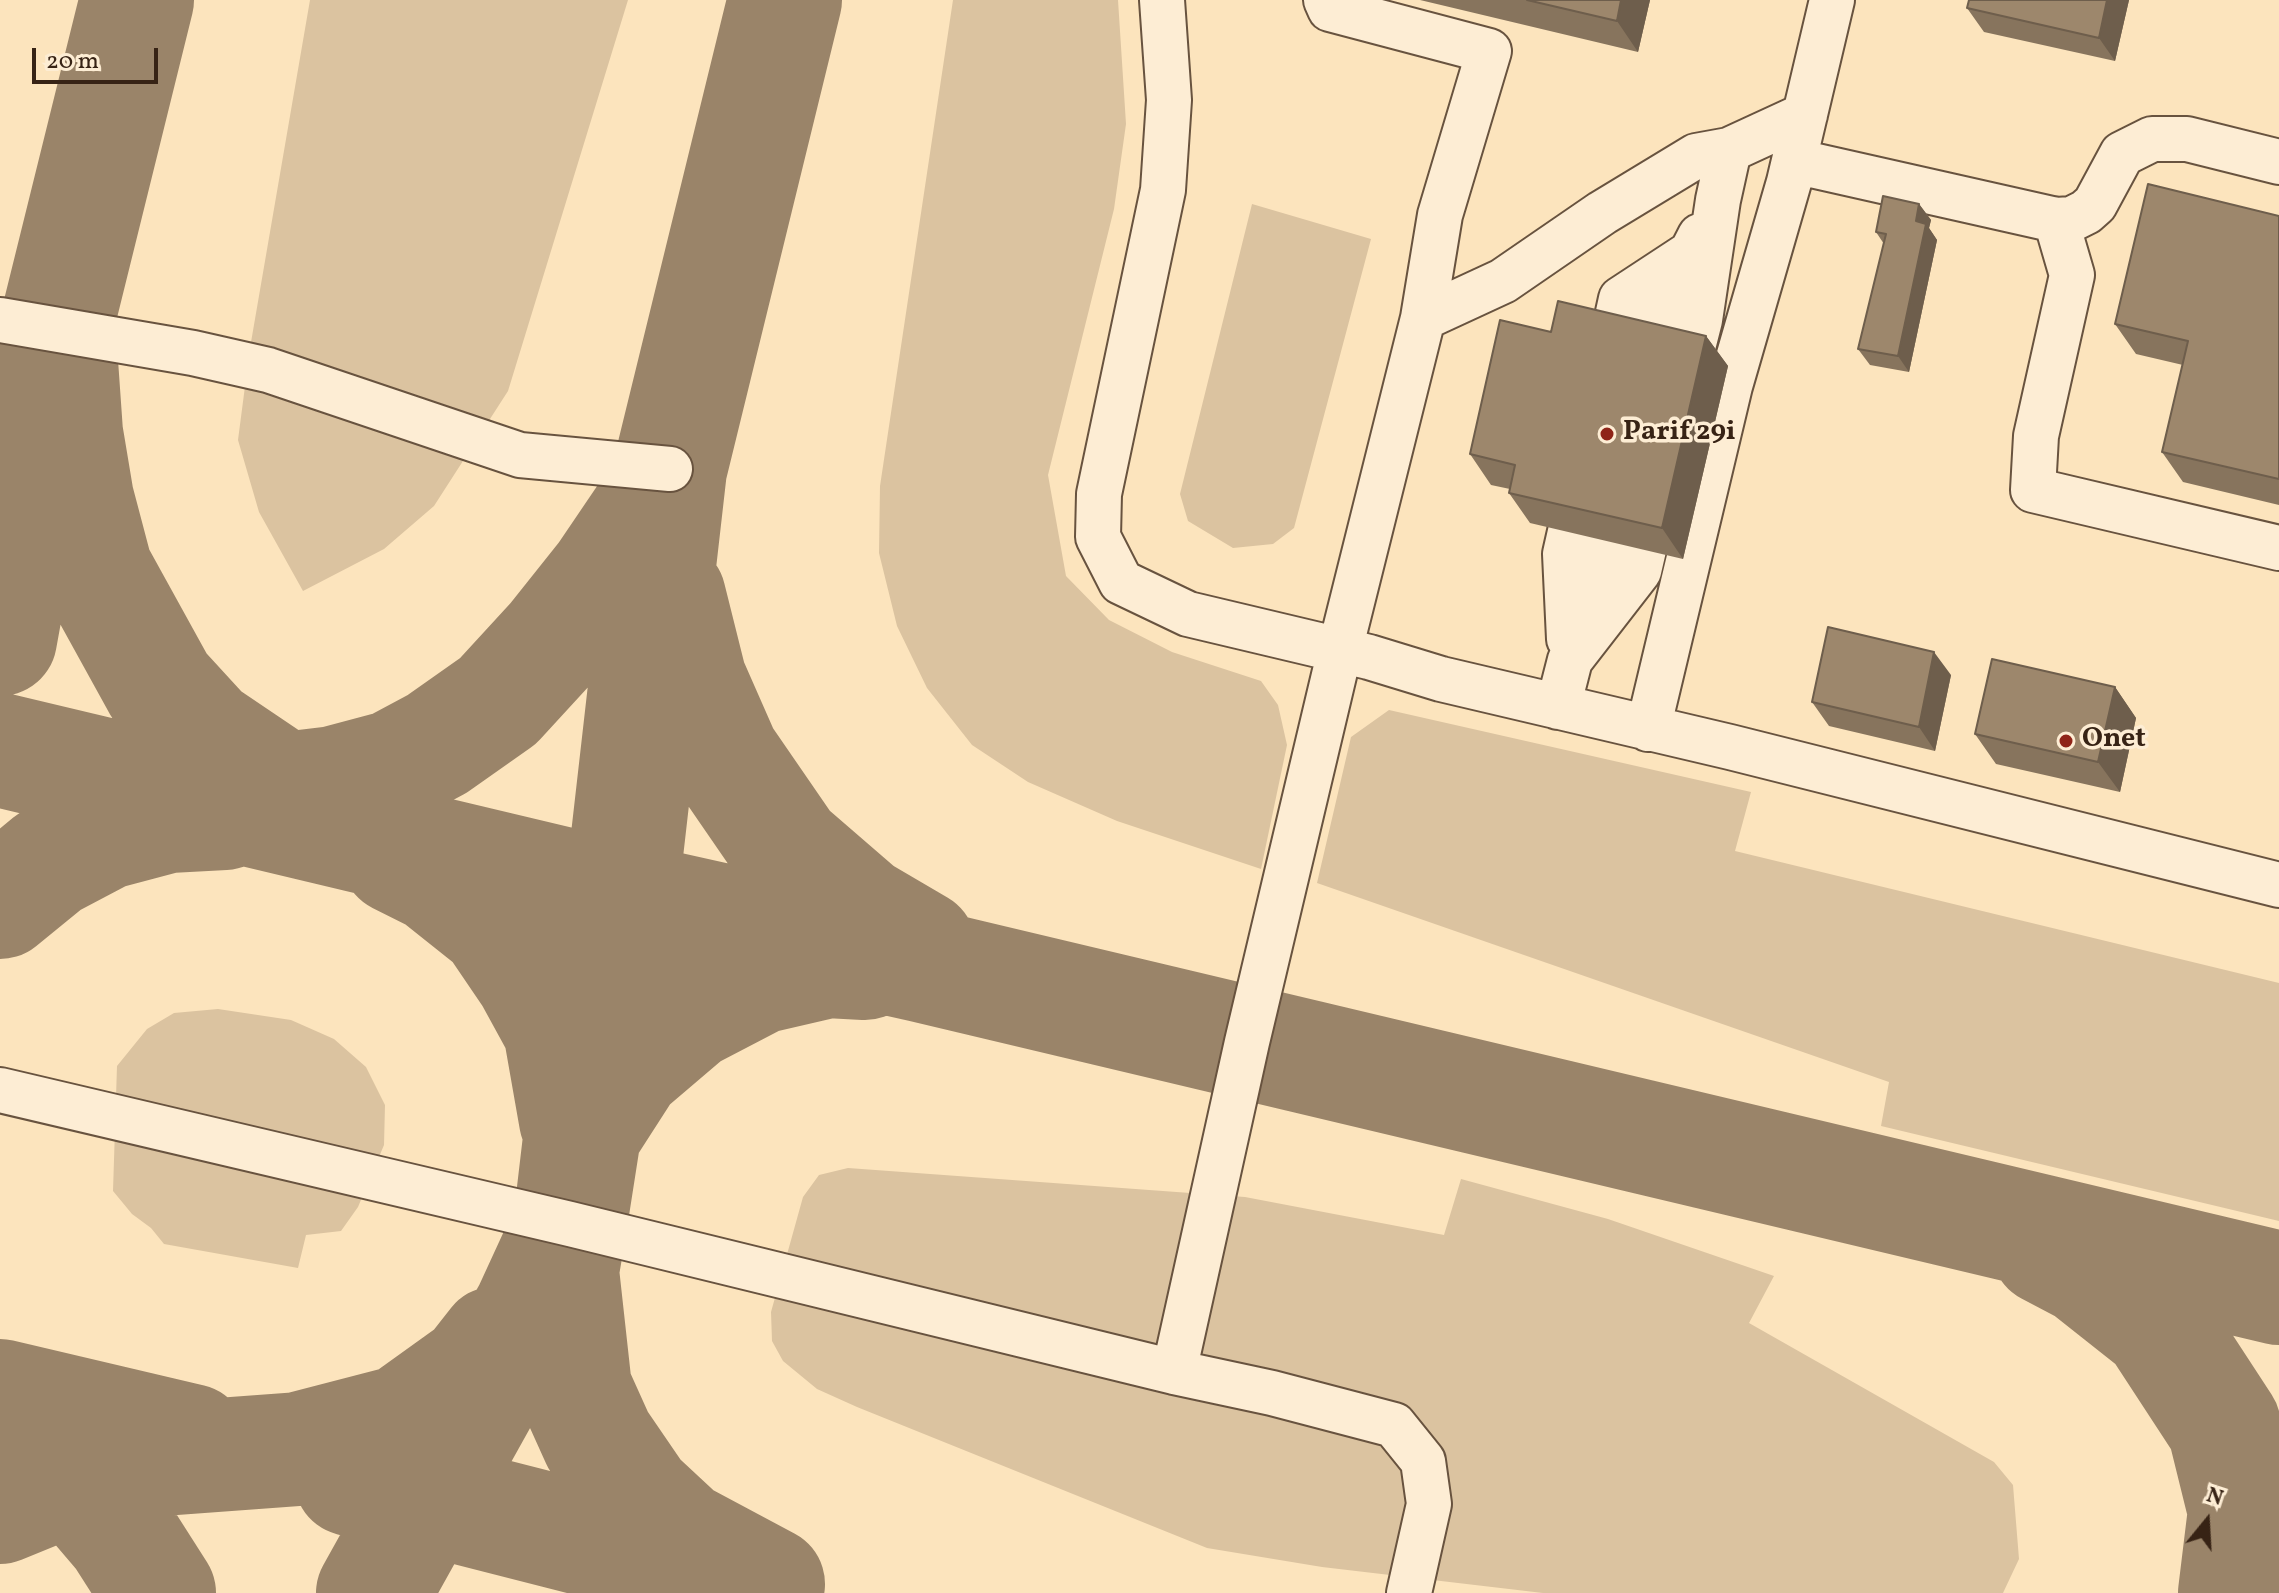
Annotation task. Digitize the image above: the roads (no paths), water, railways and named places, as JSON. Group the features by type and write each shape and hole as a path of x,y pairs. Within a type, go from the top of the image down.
{"lane":[{"path":"1162,0 1169,100 1163,190 1099,494 1098,537 1121,582 1188,614 2279,885"},
{"path":"1174,1372 1247,1042 1423,318 1440,215 1489,51 1330,9 1326,0"},
{"path":"1648,729 1730,386 1792,172 1832,0"},
{"path":"1423,318 1503,281 1602,213 1696,156 1729,150 1805,115"},
{"path":"1792,172 2056,220 2072,219 2086,212 2095,204 2122,154 2152,139 2187,139 2279,162"},
{"path":"1633,432 1700,320 1718,200 1729,150"},
{"path":"1558,707 1570,660 1606,559 1633,432 1621,299 1690,254 1718,200"},
{"path":"2056,220 2072,275 2036,436 2033,490 2279,548"},
{"path":"0,320 253,366 520,455 670,469"},
{"path":"0,1090 570,1224 1394,1425 1423,1461 1429,1504 1409,1593"}],"place":[{"name":"Parif 29i","path":"1607,434"},
{"name":"Onet","path":"2066,741"}]}
